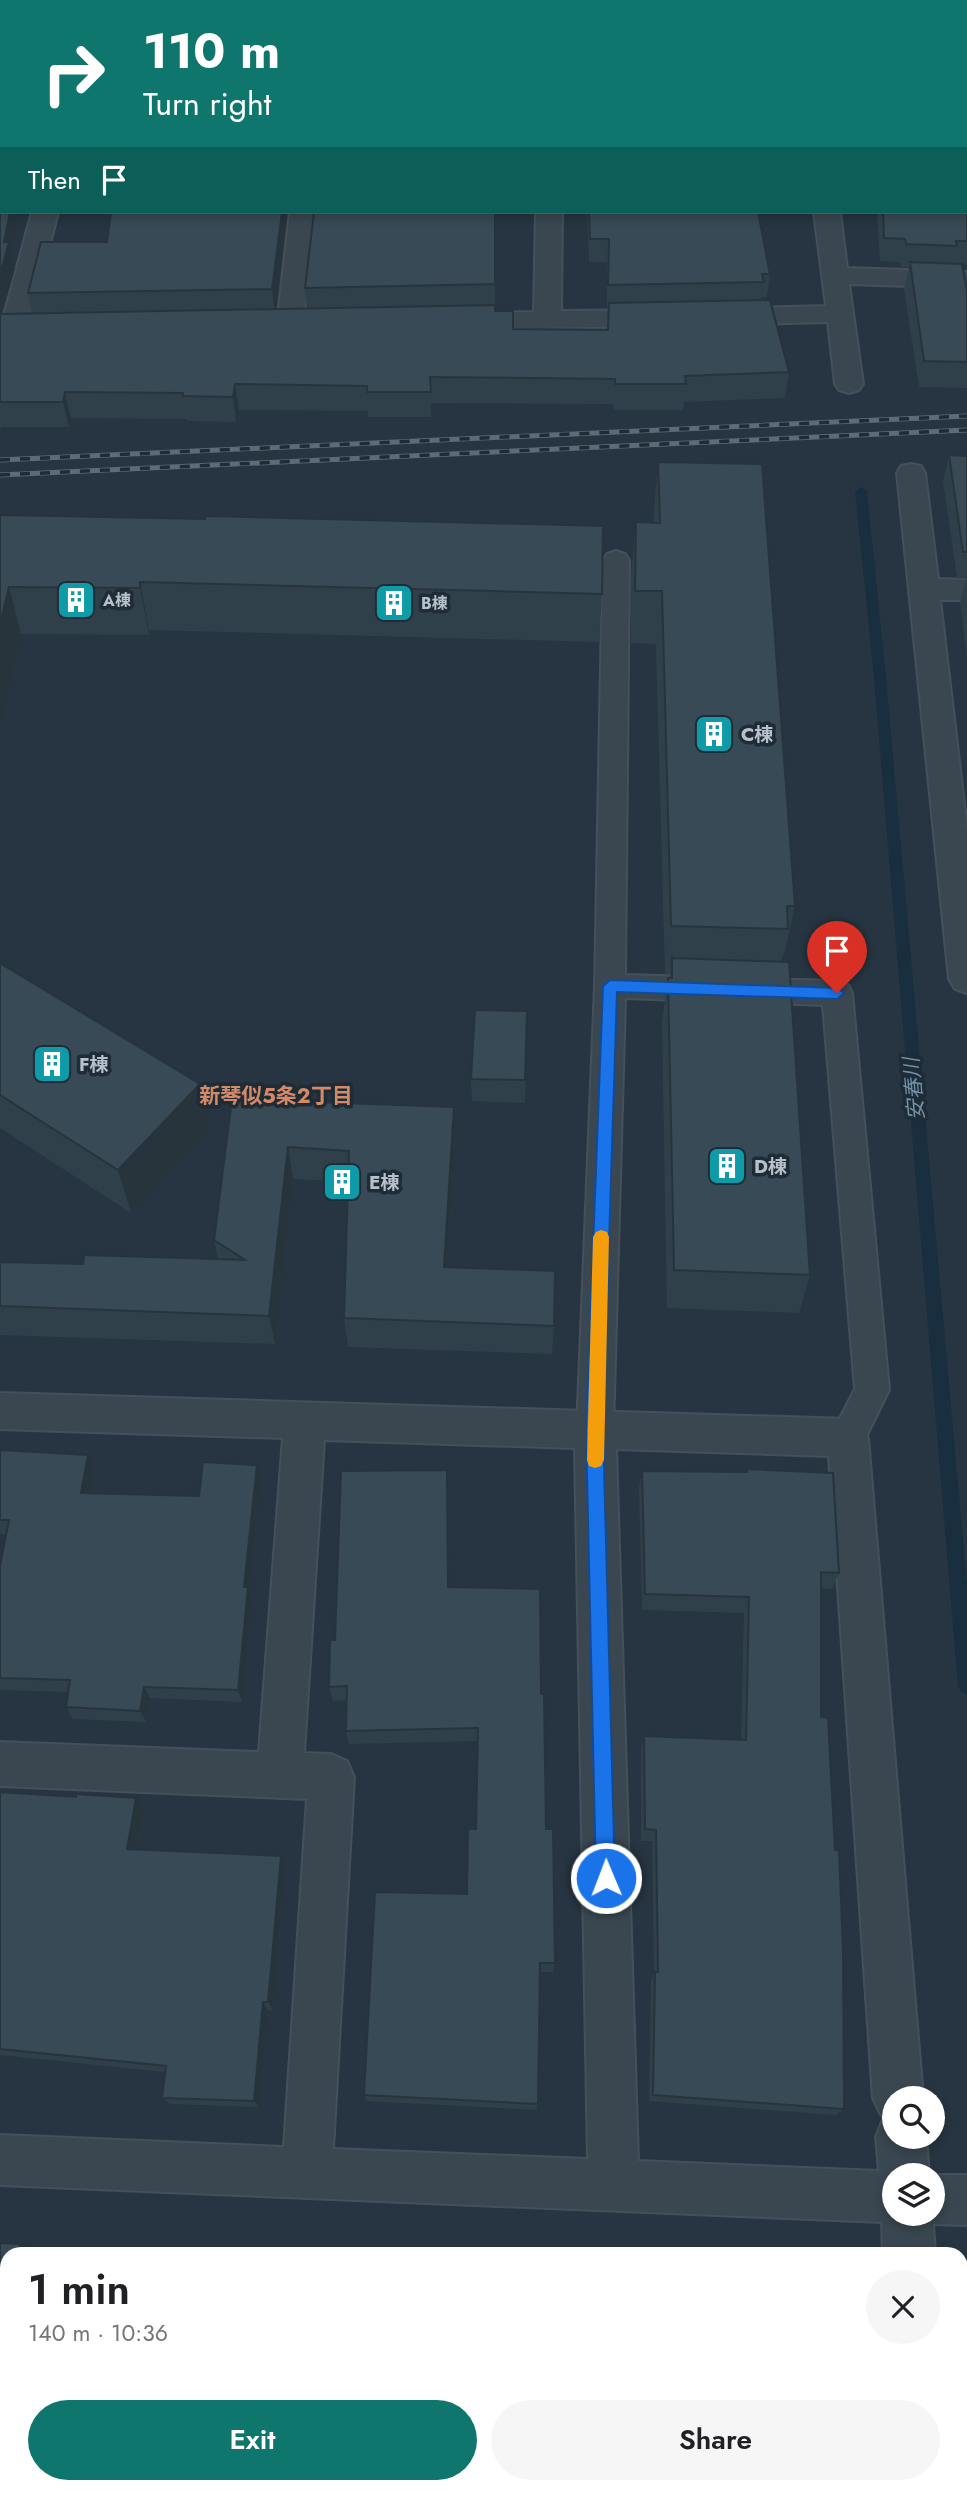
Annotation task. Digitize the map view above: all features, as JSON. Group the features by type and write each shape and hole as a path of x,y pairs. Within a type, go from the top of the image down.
{"street":[{"path":"42,330 7,330 44,214"},
{"path":"290,324 303,214"},
{"path":"547,320 549,214"},
{"path":"827,214 849,384"},
{"path":"835,276 967,280"},
{"path":"439,322 840,314"},
{"path":"262,325 317,324"},
{"path":"911,472 967,979"},
{"path":"923,589 967,590"},
{"path":"0,1411 848,1438 897,2086"},
{"path":"280,1776 305,1421"},
{"path":"595,1430 614,2185"},
{"path":"0,1764 331,1777 307,2172"},
{"path":"0,2160 882,2195"},
{"path":"911,2247 916,2226"}],"lane":[{"path":"595,1430 610,986 616,560"},
{"path":"610,986 837,993 872,1390 848,1438"}],"building":[{"path":"0,214 10,214 4,242 9,242 0,275"},
{"path":"111,214 282,214 272,289 28,293 41,242 107,242"},
{"path":"314,214 495,214 495,284 305,288"},
{"path":"589,214 758,214 770,274 762,274 764,282 608,285 609,239 590,239"},
{"path":"883,214 967,214 967,241 956,241 957,246 906,244 905,239 884,238"},
{"path":"910,262 962,264 967,291 967,362 924,361"},
{"path":"770,300 789,372 685,376 686,384 615,384 615,379 430,377 431,392 367,392 367,386 235,384 233,397 183,396 183,393 65,392 63,402 0,402 0,314 495,305 495,311 513,311 513,329 608,330 609,303"},
{"path":"949,455 967,456 967,552 963,552"},
{"name":"C棟","path":"658,462 762,464 795,906 787,906 788,929 671,926 662,591 635,591 636,522 660,523"},
{"path":"0,515 205,519 205,516 603,526 602,594 140,582 140,588 9,587 0,624"},
{"name":"D棟","path":"672,958 789,962 810,1275 674,1270 668,978 672,978"},
{"name":"F棟","path":"0,963 200,1084 118,1170 0,1095"},
{"path":"475,1010 527,1011 525,1080 471,1079"},
{"path":"232,1099 454,1107 444,1267 555,1271 554,1326 344,1318 349,1151 288,1147 269,1316 0,1306 0,1262 83,1264 84,1255 245,1260 214,1240"},
{"path":"0,1450 88,1455 81,1493 199,1496 203,1462 257,1465 244,1587 248,1587 238,1690 144,1687 140,1711 66,1707 70,1680 0,1678 0,1566 9,1520 0,1520"},
{"path":"747,1469 833,1473 839,1573 821,1572 821,1717 828,1718 835,1850 839,1850 844,2109 653,2095 655,1972 658,1972 656,1830 645,1829 644,1736 746,1740 749,1597 645,1594 642,1471 747,1472"},
{"path":"447,1470 448,1587 540,1589 546,1829 553,1829 555,1963 540,1963 538,2104 364,2095 375,1892 467,1894 468,1829 476,1829 478,1728 346,1731 347,1686 329,1687 330,1640 335,1640 341,1471"},
{"path":"0,1792 136,1798 127,1849 281,1856 268,2002 263,2002 254,2101 162,2098 166,2066 0,2049"},
{"path":"0,2243 20,2244 20,2247 0,2247"}],"waterway":[{"name":"安春川","path":"861,491 880,678 967,1686"}],"railway":[{"path":"0,460 967,416"},
{"path":"0,475 967,430"}],"slow traffic":[{"path":"595,1460 601,1237"}],"place":[{"name":"A棟","path":"76,600"},
{"name":"B棟","path":"394,603"},
{"name":"C棟","path":"714,734"},
{"name":"F棟","path":"52,1064"},
{"name":"D棟","path":"727,1166"},
{"name":"E棟","path":"342,1182"}],"district":[{"name":"新琴似5条2丁目","path":"276,1096"}],"route":[{"path":"606,1878 595,1430 610,986 837,993"}]}
